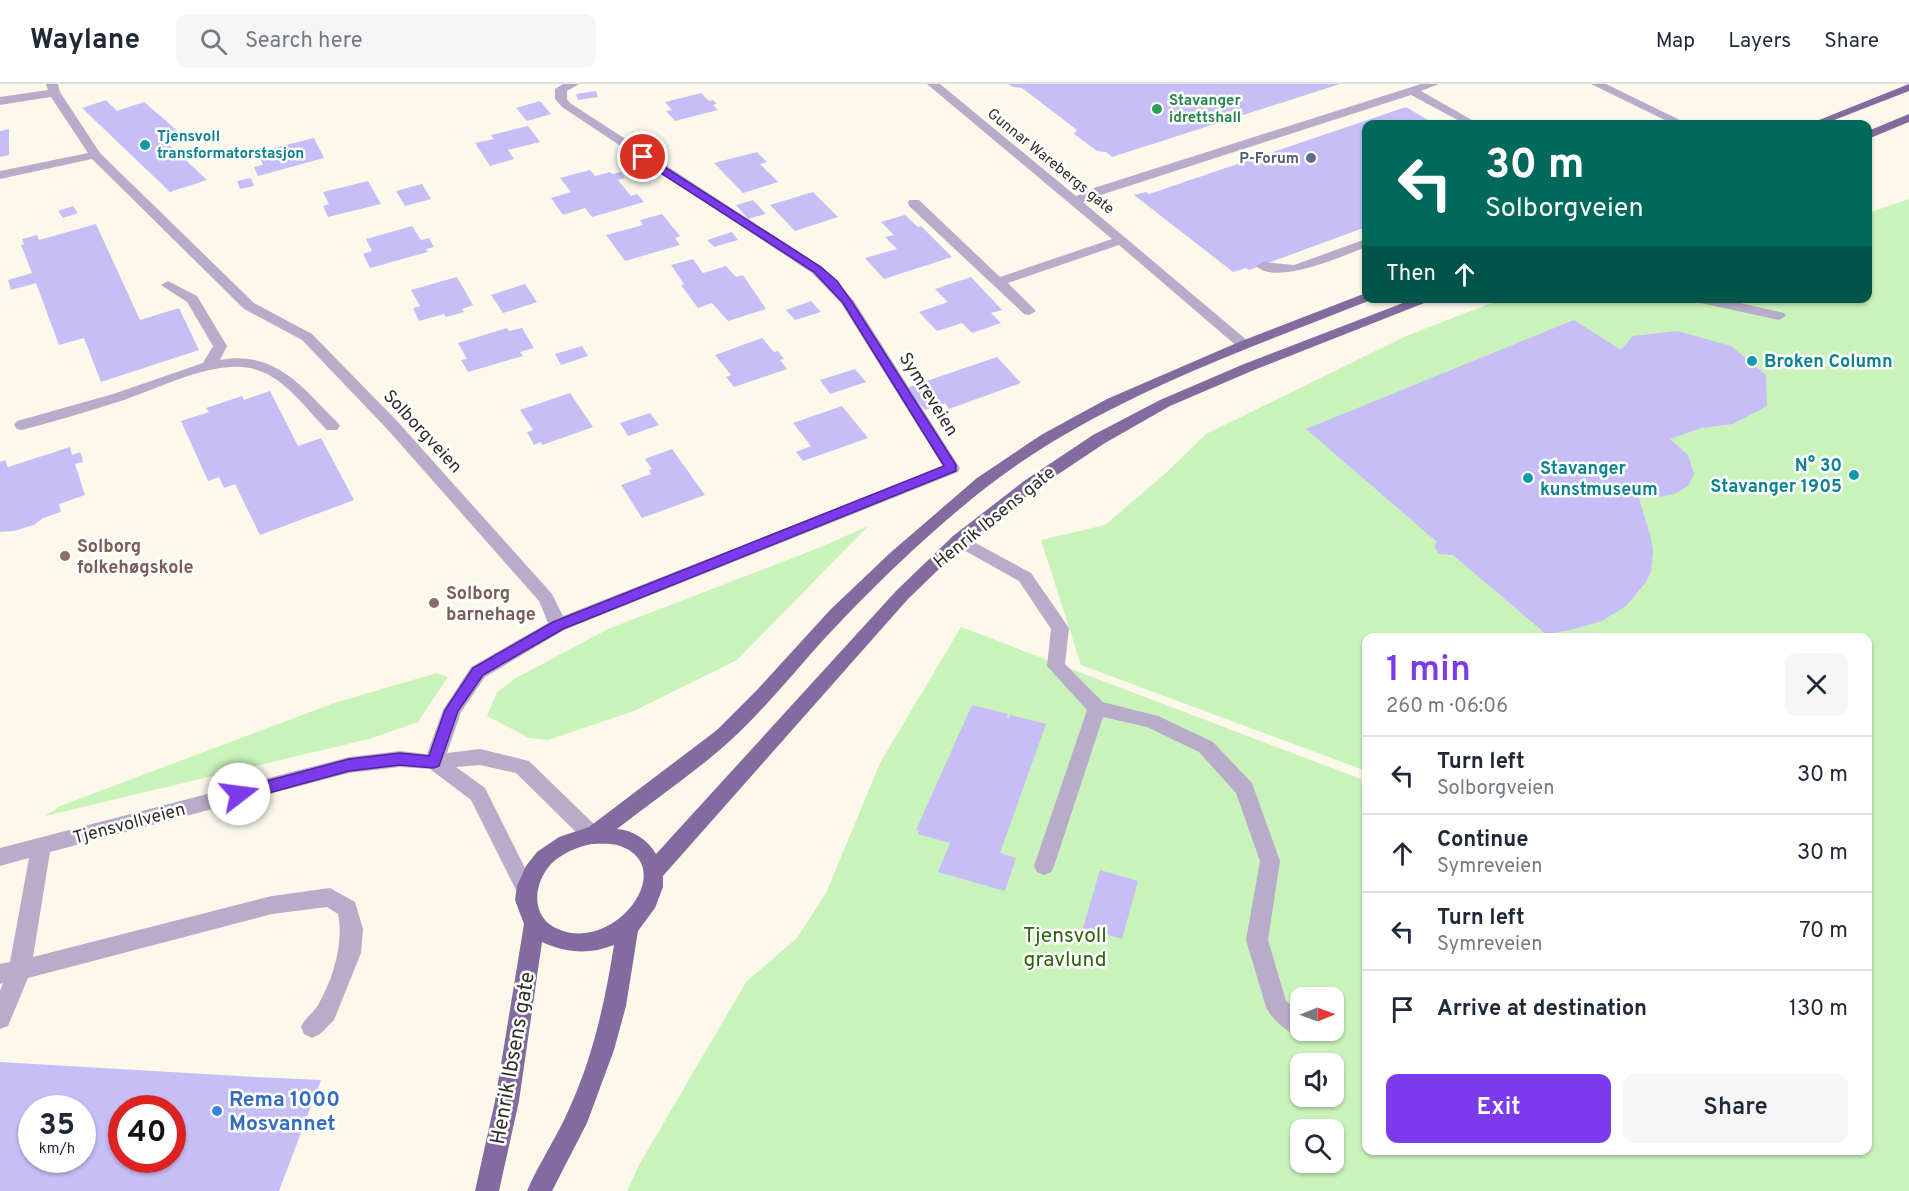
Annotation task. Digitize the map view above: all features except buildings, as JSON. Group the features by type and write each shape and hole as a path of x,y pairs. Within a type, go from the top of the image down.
{"main road":[{"path":"1825,120 1909,87"},
{"path":"1872,133 1909,118"},
{"name":"Henrik Ibsens gate","path":"594,834 724,735 764,695 836,615 896,557 983,482 1047,439 1112,402 1244,345 1362,299"},
{"name":"Henrik Ibsens gate","path":"654,870 897,600 959,540 1030,485 1099,439 1165,403 1249,367 1417,303"},
{"path":"594,834 616,835 634,842 647,855 654,870 654,885 650,900 641,915 628,927 608,938 588,944 567,943 548,936 534,925 526,908 526,890 532,873 557,847 574,839 594,834"},
{"name":"Henrik Ibsens gate","path":"487,1191 507,1101 534,925"},
{"path":"539,1191 579,1115 603,1050 615,1006 628,927"}],"street":[{"name":"Symreveien","path":"558,625 951,468 853,311 833,284 818,270 614,139 566,105 559,94 561,89 573,84"},
{"name":"Gunnar Warebergs gate","path":"933,84 1001,143 1076,201 1244,345"},
{"path":"1076,201 1102,190 1433,84"},
{"path":"1597,84 1674,120"},
{"name":"Solborgveien","path":"0,101 53,88 95,155 249,306 307,337 393,426 546,598 558,625"},
{"path":"1412,91 1466,120"},
{"path":"1631,101 1652,120"},
{"path":"0,175 95,155"},
{"path":"914,203 1029,311"},
{"name":"Gunnar Warebergs gate","path":"998,282 1122,240"},
{"path":"1263,266 1295,269 1362,244"},
{"path":"168,285 192,299 220,346 209,366"},
{"path":"1719,303 1779,316"},
{"path":"22,425 118,397 209,366 230,363 257,365 278,375 332,426"},
{"path":"959,540 1025,577 1060,628 1056,666 1097,708 1151,721 1206,747 1245,789 1270,861 1257,940 1276,1007 1290,1018"},
{"path":"526,890 478,794 434,762 452,710 478,672 558,625"},
{"path":"1044,866 1097,708"},
{"name":"Tjensvollveien","path":"0,857 349,765 400,759 434,762 480,757 522,767 594,834"},
{"path":"0,1019 41,846"},
{"path":"10,972 92,953 272,905 330,897 348,909 352,929 350,953 326,1013 312,1027"}],"green space":[{"name":"Tjensvoll gravlund","path":"1909,199 1909,1191 627,1191 639,1165 746,982 797,938 826,893 880,763 961,627 1362,779 1362,1155 1872,1155 1872,633 1362,633 1362,770 1081,665 1041,540 1105,525 1166,473 1206,434 1406,336 1492,303 1872,303 1872,212"},
{"path":"868,526 737,660 634,711 548,740 529,738 487,716 497,692 516,678 608,629 821,547"},
{"path":"437,673 448,677 418,722 369,739 45,816 60,806 334,703"}],"place":[{"name":"Stavanger idrettshall","path":"1157,109"},
{"name":"Tjensvoll transformatorstasjon","path":"145,145"},
{"name":"P-Forum","path":"1311,158"},
{"name":"Broken Column","path":"1752,361"},
{"name":"N° 30 Stavanger 1905","path":"1854,475"},
{"name":"Stavanger kunstmuseum","path":"1528,478"},
{"name":"Solborg folkehøgskole","path":"65,556"},
{"name":"Solborg barnehage","path":"434,603"},
{"name":"Rema 1000 Mosvannet","path":"217,1111"}],"route":[{"path":"239,794 349,765 400,759 434,762 452,710 478,672 558,625 951,468 847,302 833,284 818,270 643,157"}]}
